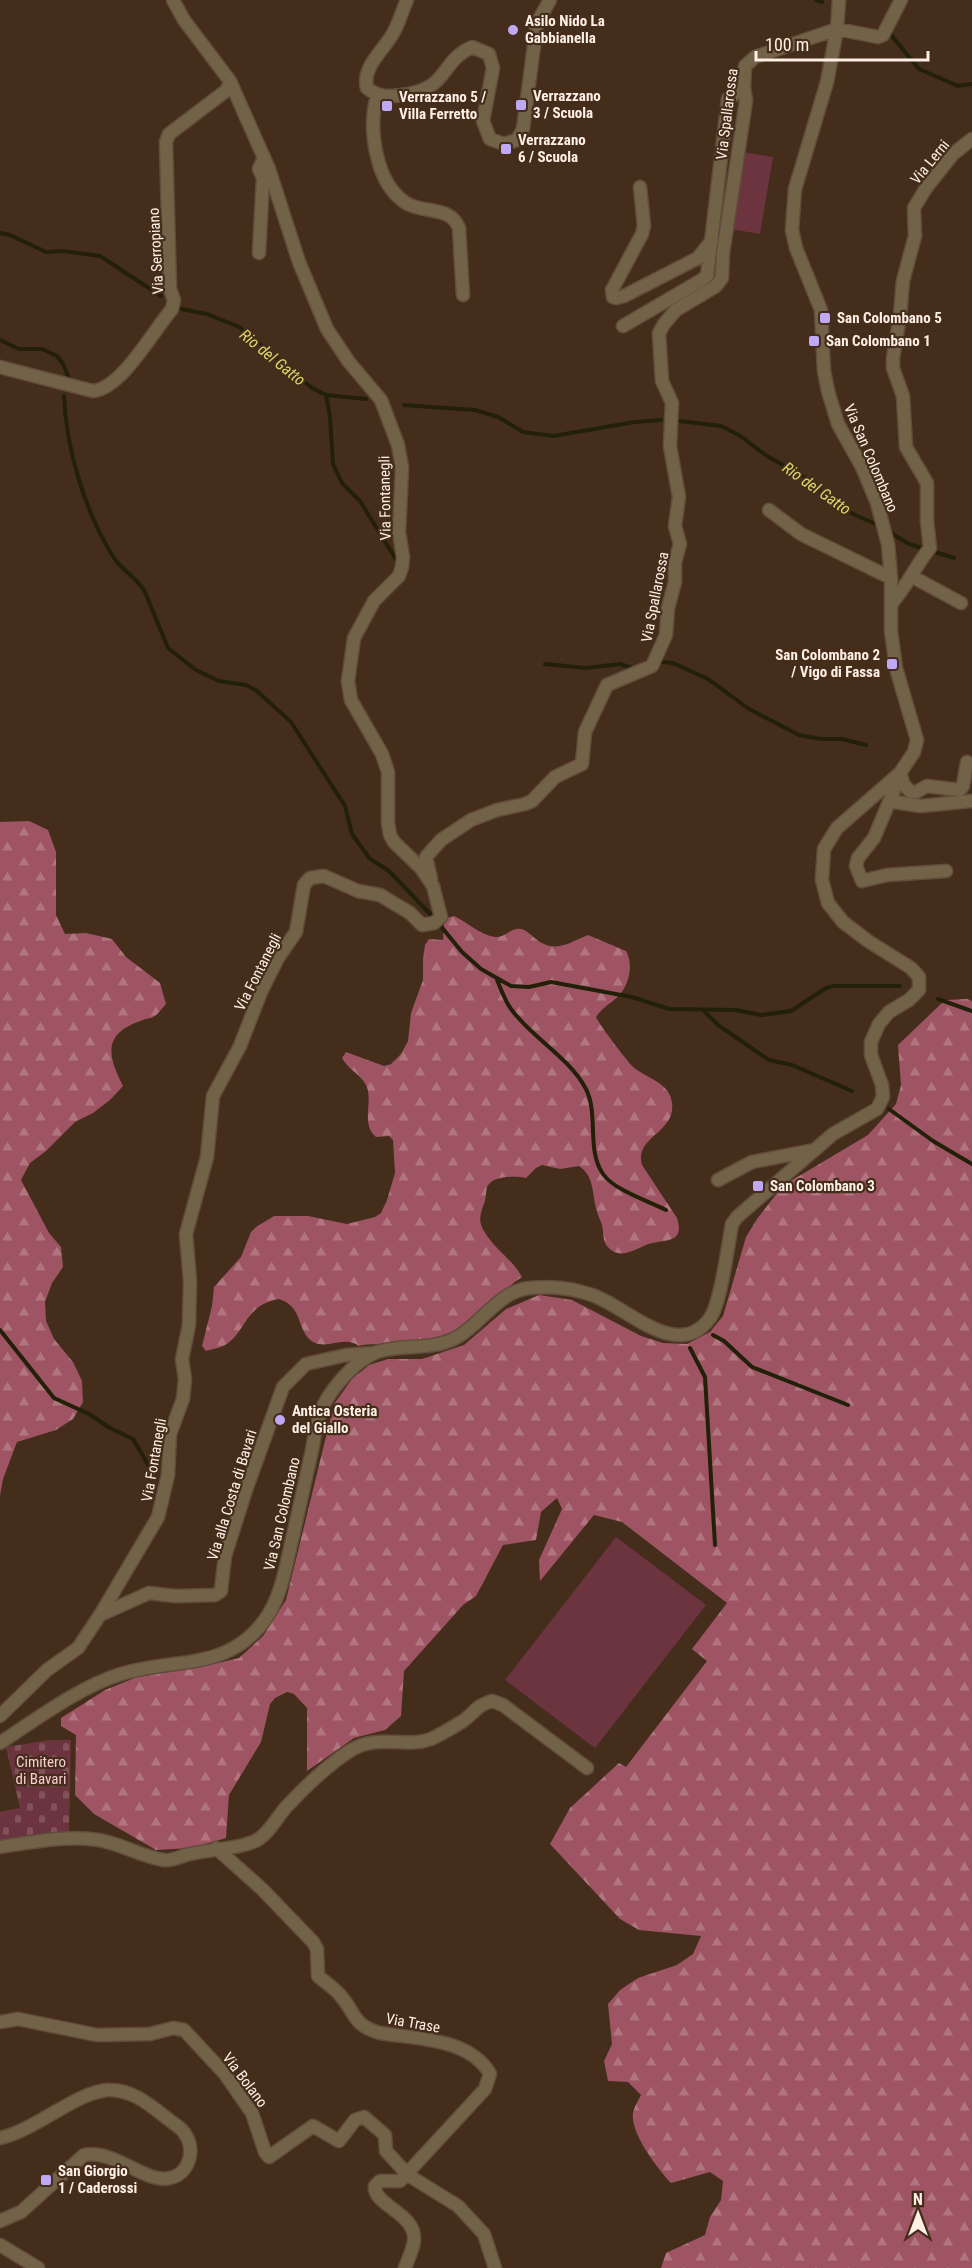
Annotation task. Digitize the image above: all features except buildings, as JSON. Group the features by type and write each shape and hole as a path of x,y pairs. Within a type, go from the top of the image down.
{"street":[{"name":"Via Fontanegli","path":"0,1716 47,1670 78,1648 158,1517 168,1475 170,1434 184,1390 182,1359 189,1325 190,1281 186,1234 207,1156 213,1096 240,1046 261,992 278,958 296,932 304,885 310,878 324,876 358,891 380,895 410,914 422,925 428,926 441,917 433,886 421,868 394,842 390,835 388,772 382,754 351,700 348,681 354,638 374,601 399,576 402,567 399,532 402,467 399,445 381,400 349,362 327,329 299,262 264,157 230,81 184,20 174,0"},
{"path":"407,0 393,33 370,66 365,78 367,88 377,96 420,93 434,85 459,53 472,47 489,54 493,68 483,121 490,139 504,144 517,140 523,129 537,23 550,0"},
{"name":"Via San Colombano","path":"0,1743 94,1685 121,1674 215,1658 242,1645 268,1615 284,1576 320,1412 347,1373 376,1353 441,1345 461,1335 508,1296 525,1288 549,1287 592,1295 659,1332 680,1335 698,1329 710,1317 716,1305 732,1224 737,1217 833,1134 877,1109 883,1097 882,1085 871,1055 871,1042 884,1018 919,990 919,977 911,968 843,922 828,903 822,880 824,849 837,828 897,776 914,752 916,740 896,669 891,631 891,578 888,544 877,503 862,467 838,423 828,391 824,371 821,310 796,248 792,230 795,189 827,82 836,33 839,0"},
{"path":"836,33 878,37 883,35 901,0"},
{"name":"Via Spallarossa","path":"433,886 426,860 428,852 441,840 471,820 497,810 532,801 555,777 582,764 585,732 607,685 652,666 657,656 666,634 668,608 675,582 675,562 680,544 675,526 679,497 670,446 672,403 662,381 659,333 676,310 716,286 722,278 723,254 746,101 745,66 755,57 836,33"},
{"name":"Via Serropiano","path":"0,367 93,391 103,390 127,369 156,327 172,309 174,300 170,289 166,142 169,134 227,90 230,81"},
{"name":"Via Spallarossa","path":"623,326 707,276 728,99 744,87"},
{"path":"377,96 373,111 379,166 389,186 407,204 442,212 456,220 459,228 463,295"},
{"name":"Via Lerni","path":"911,576 919,561 930,548 927,483 906,447 903,396 893,368 903,281 915,236 914,208 926,188 953,154 972,139"},
{"path":"259,253 262,178 259,169 264,157"},
{"path":"640,187 644,226 612,290 613,297 624,296 698,258 712,240"},
{"path":"769,510 801,534 891,578"},
{"path":"891,604 902,593 911,576 961,603"},
{"path":"897,776 911,792 927,786 960,790 963,786 967,762"},
{"path":"897,776 895,788 874,838 858,858 856,866 862,881 887,875 946,872"},
{"path":"891,795 894,802 921,806 972,801"},
{"name":"Via San Colombano","path":"718,1180 752,1162 814,1150"},
{"name":"Via alla Costa di Bavari","path":"100,1615 149,1593 175,1596 215,1595 221,1591 225,1556 283,1387 306,1364 346,1354 376,1353"},
{"path":"0,1847 72,1839 98,1840 165,1860 256,1841 297,1796 348,1752 380,1741 417,1742 431,1739 464,1720 480,1704 492,1701 503,1706 587,1768"},
{"name":"Via Trase","path":"216,1848 262,1889 313,1942 317,1948 318,1976 340,1995 355,2020 372,2031 442,2043 469,2053 485,2065 490,2074 485,2089 422,2156 408,2175"},
{"name":"Via Bolano","path":"0,2022 18,2019 98,2035 150,2034 172,2028 184,2030 225,2074 252,2113 269,2157 313,2126 339,2141 355,2120 364,2117 385,2135 386,2151 408,2175 465,2212 484,2234 495,2268"},
{"path":"0,2138 22,2131 80,2099 96,2092 109,2090 129,2093 148,2104 183,2131 190,2148 189,2163 182,2172 172,2178 160,2180 104,2156 84,2155 21,2212 0,2220"},
{"path":"405,2268 414,2243 411,2228 397,2211 377,2196 374,2190 381,2181 400,2181 408,2175"},
{"path":"0,2245 38,2268"}],"green space":[{"path":"742,152 773,157 760,234 730,229"},
{"path":"29,821 48,830 56,852 56,915 65,934 86,933 112,939 126,957 160,983 166,1004 155,1016 130,1025 115,1038 112,1046 113,1064 123,1086 93,1113 75,1122 46,1151 30,1163 21,1180 49,1233 61,1247 63,1267 52,1283 45,1302 46,1321 54,1339 73,1362 82,1381 83,1402 73,1419 56,1430 17,1442 3,1479 0,1496 0,822"},
{"path":"454,916 489,936 502,936 521,929 549,946 562,946 588,935 626,951 630,967 627,983 618,996 596,1017 632,1066 662,1085 670,1096 672,1113 668,1121 644,1147 641,1155 642,1165 677,1218 678,1233 670,1239 627,1253 612,1251 605,1242 592,1185 584,1170 579,1166 560,1169 542,1165 526,1178 499,1178 487,1187 480,1216 482,1227 522,1277 464,1326 417,1342 359,1346 348,1342 319,1344 313,1342 304,1332 292,1308 279,1299 259,1307 232,1340 225,1345 206,1351 202,1346 212,1306 214,1287 241,1257 251,1232 256,1227 274,1216 308,1216 347,1224 375,1217 381,1213 395,1173 393,1140 389,1136 376,1137 372,1132 368,1121 369,1097 366,1086 342,1058 346,1052 384,1066 391,1064 401,1054 408,1041 411,1013 423,980 425,945 429,939 443,940 444,924 447,918"},
{"path":"967,999 972,1001 972,2268 661,2268 666,2253 705,2235 710,2217 721,2200 723,2181 710,2172 671,2183 646,2150 633,2121 634,2111 641,2095 628,2082 608,2081 604,2061 612,2044 608,2004 620,1990 638,1978 677,1965 693,1954 701,1936 639,1930 620,1919 550,1844 570,1808 619,1763 626,1767 707,1661 692,1649 727,1603 622,1522 594,1515 540,1581 539,1560 562,1509 557,1498 541,1512 536,1540 503,1545 476,1596 463,1605 404,1671 401,1716 385,1730 354,1738 307,1771 307,1708 294,1694 287,1692 275,1698 270,1704 261,1742 229,1795 226,1838 192,1848 156,1850 94,1814 75,1795 76,1735 61,1726 61,1718 105,1690 137,1677 201,1667 239,1658 263,1636 286,1600 334,1404 352,1379 369,1365 388,1359 422,1359 464,1345 506,1309 539,1295 572,1300 641,1336 663,1343 687,1344 710,1332 723,1316 746,1237 757,1219 781,1188 868,1135 896,1104 901,1085 898,1045 945,1000"},
{"path":"616,1537 706,1605 595,1748 505,1680"},
{"name":"Cimitero di Bavari","path":"50,1740 71,1740 69,1834 0,1845 0,1812 20,1808 6,1747"}],"waterway":[{"path":"816,0 822,2"},
{"path":"891,35 919,69 958,86 972,84"},
{"name":"Rio del Gatto","path":"0,233 10,235 46,252 63,251 100,256 161,296"},
{"name":"Rio del Gatto","path":"181,309 207,314 239,327 312,388 326,395 366,399"},
{"path":"0,340 19,349 42,349 57,356 69,378"},
{"path":"326,395 333,464 342,483 360,501 397,561"},
{"path":"64,396 73,458 94,521 114,558 145,592 168,648 196,670 219,681 246,685 257,691 291,722 345,806 352,834 370,859 389,871 434,918"},
{"name":"Rio del Gatto","path":"404,405 475,410 498,417 523,432 553,436 635,422 661,420"},
{"name":"Rio del Gatto","path":"680,421 721,426 739,435 767,456 808,479 835,503 880,526"},
{"name":"Rio del Gatto","path":"889,532 909,544 925,549"},
{"name":"Rio del Gatto","path":"932,551 954,558"},
{"path":"663,662 673,663 708,679 749,709 799,735 821,739 842,739 866,745"},
{"path":"545,664 586,668 620,664 632,668"},
{"path":"439,924 462,952 481,969 511,986 529,987 551,982 632,997 669,1009 736,1010 761,1015 791,1011 826,988 834,986 900,986"},
{"path":"497,980 511,1009 570,1067 586,1089 592,1110 595,1154 603,1174 623,1190 666,1210"},
{"path":"938,999 972,1011"},
{"path":"704,1011 718,1025 769,1060 792,1065 852,1091"},
{"path":"889,1109 933,1141 972,1164"},
{"path":"0,1330 54,1398 89,1414 133,1439 149,1466"},
{"path":"713,1335 724,1341 752,1367 848,1405"},
{"path":"690,1348 705,1377 715,1545"}],"place":[{"name":"Asilo Nido La Gabbianella","path":"513,30"},
{"name":"Verrazzano 3 / Scuola","path":"521,105"},
{"name":"Verrazzano 5 / Villa Ferretto","path":"387,106"},
{"name":"Verrazzano 6 / Scuola","path":"506,149"},
{"name":"San Colombano 5","path":"825,318"},
{"name":"San Colombano 1","path":"814,341"},
{"name":"San Colombano 2 / Vigo di Fassa","path":"892,664"},
{"name":"San Colombano 3","path":"758,1186"},
{"name":"Antica Osteria del Giallo","path":"280,1420"},
{"name":"San Giorgio 1 / Caderossi","path":"46,2180"}]}
